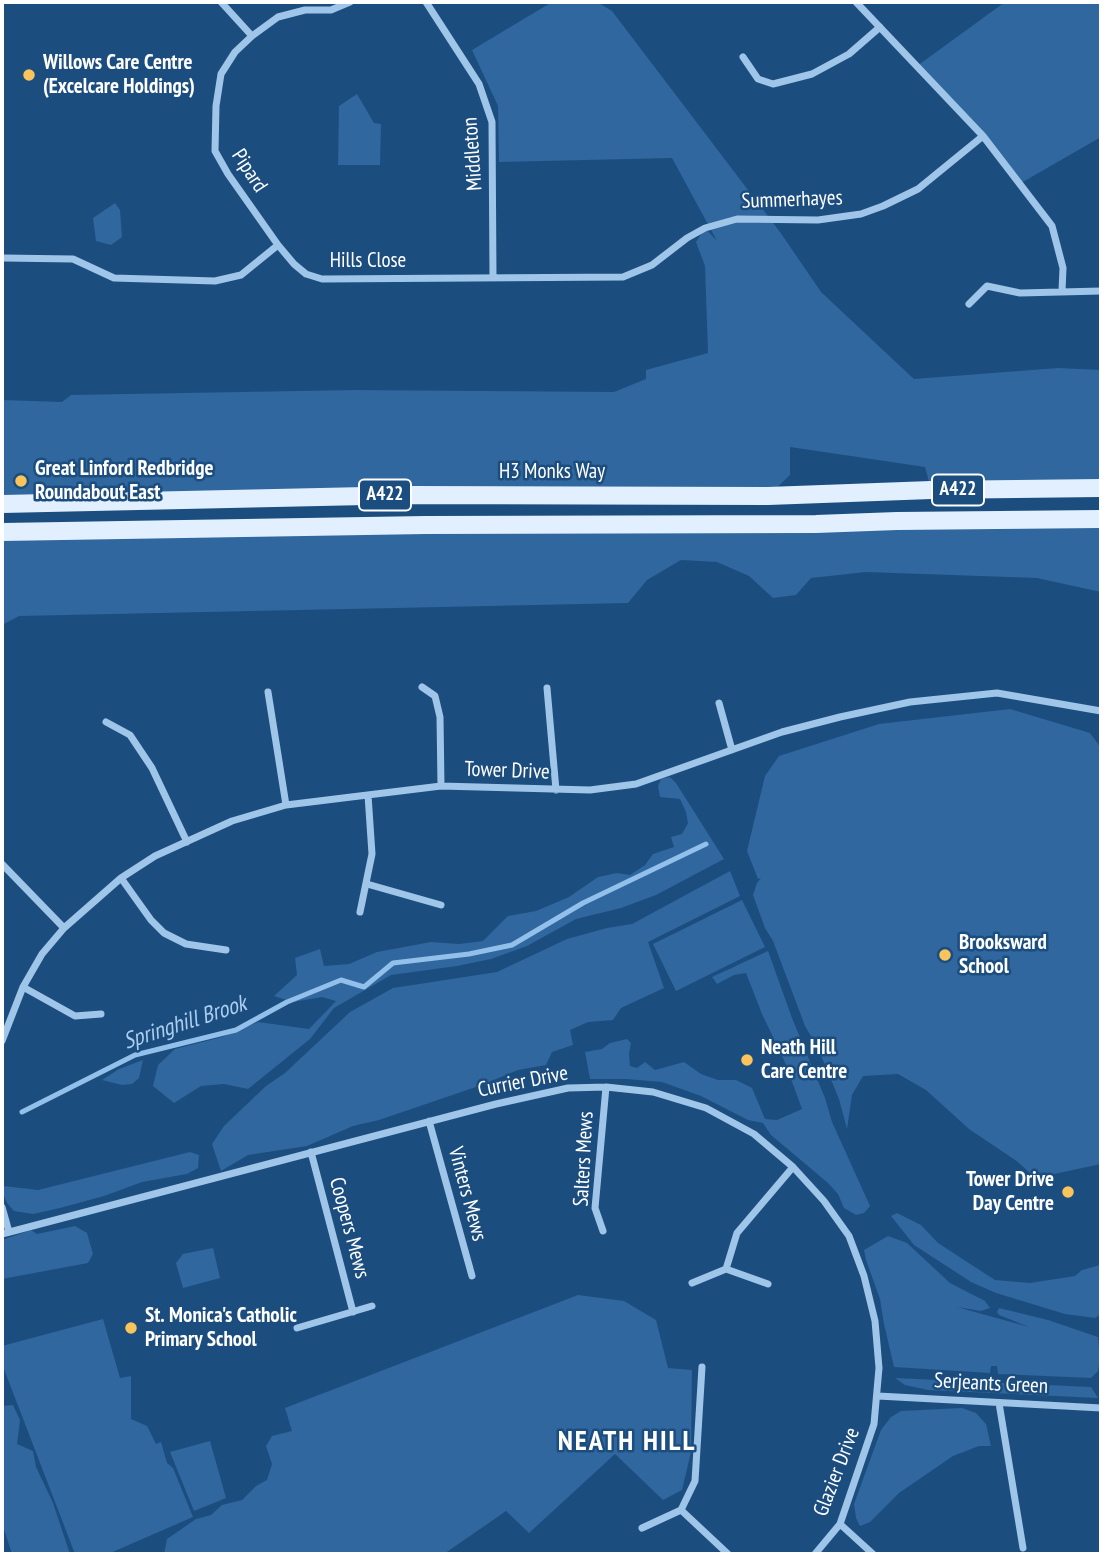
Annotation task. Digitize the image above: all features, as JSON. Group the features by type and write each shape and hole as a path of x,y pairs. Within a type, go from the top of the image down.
{"main road":[{"name":"H3 Monks Way","path":"2,504 411,495 768,496 1101,488"},
{"name":"A422","path":"2,532 412,525 816,524 1101,519"}],"street":[{"path":"221,2 252,36"},
{"name":"Pipard","path":"278,245 215,151 216,106 221,74 236,52 252,36 278,17 305,9 331,10 350,2"},
{"name":"Middleton","path":"426,2 479,84 492,122 493,278"},
{"path":"856,2 983,136 1052,226 1063,268 1062,291"},
{"path":"743,57 758,79 773,84 812,74 849,54 880,27"},
{"name":"Summerhayes","path":"705,228 737,219 818,220 861,214 918,189 983,136"},
{"name":"Hills Close","path":"278,245 300,269 322,279 623,277 652,265 687,238 705,228"},
{"path":"3,258 73,259 114,278 215,281 241,275 278,245"},
{"path":"969,304 988,286 1020,293 1101,291"},
{"path":"422,687 435,696 440,717 440,786"},
{"path":"547,688 556,790"},
{"path":"268,692 286,805"},
{"name":"Tower Drive","path":"2,1041 23,987 42,954 64,928 121,878 155,856 232,821 286,805 440,786 590,790 636,784 782,732 910,702 998,693 1101,711"},
{"path":"719,703 732,750"},
{"path":"106,722 130,735 152,768 187,842"},
{"path":"360,912 372,854 368,795"},
{"path":"2,864 64,928"},
{"path":"121,878 150,920 164,933 186,944 226,950"},
{"path":"367,884 441,905"},
{"path":"23,987 75,1016 101,1014"},
{"name":"Currier Drive","path":"5,1233 429,1121 568,1088 606,1087 653,1092 706,1108 754,1134 793,1167 824,1201 849,1236 864,1276 874,1321 879,1367 878,1396"},
{"name":"Salters Mews","path":"603,1231 595,1208 606,1087"},
{"name":"Vinters Mews","path":"429,1121 472,1276"},
{"name":"Coopers Mews","path":"311,1152 353,1312"},
{"path":"726,1269 737,1233 793,1167"},
{"path":"2,1207 5,1233"},
{"path":"692,1283 726,1269 768,1284"},
{"name":"Coopers Mews","path":"297,1328 372,1306"},
{"path":"642,1528 681,1510 695,1481 702,1367"},
{"name":"Serjeants Green","path":"878,1396 1101,1408"},
{"name":"Glazier Drive","path":"815,1554 840,1524 866,1452 878,1396"},
{"path":"999,1403 1023,1548"},
{"path":"681,1510 728,1554"},
{"path":"840,1524 873,1554"}],"shaded area":[{"path":"552,2 597,2 612,11 780,232 821,292 914,379 1058,368 1101,370 1101,488 931,490 925,467 790,447 790,475 768,496 2,501 2,400 62,402 71,395 355,390 614,392 646,379 646,370 708,353 705,266 696,242 705,228 717,241 672,158 499,162 498,106 472,50"},
{"path":"1005,2 1101,2 1101,137 1021,183 917,66"},
{"path":"357,94 374,123 381,124 380,165 338,165 339,106"},
{"path":"115,203 120,210 122,237 111,245 96,241 93,218"},
{"path":"1101,519 1101,592 1037,578 866,572 811,578 796,595 773,598 749,576 717,562 681,560 647,580 628,603 19,616 2,625 2,532"},
{"name":"Brooksward School","path":"1010,709 1090,733 1101,748 1101,1164 1035,1178 1018,1162 969,1129 926,1090 898,1074 863,1076 852,1095 847,1129 839,1099 818,1048 805,1026 753,895 761,878 758,879 747,851 765,776 779,756 879,724"},
{"path":"670,777 724,859 656,895 621,908 576,919 527,946 491,959 391,975 334,1008 310,1039 248,1089 224,1084 201,1086 174,1103 153,1086 158,1065 175,1049 222,1037 258,1022 309,1029 336,1001 322,997 293,1002 274,996 297,975 295,958 320,949 324,966 349,964 377,952 431,942 459,944 483,941 508,916 536,911 569,897 598,877 617,873 630,875 645,865 653,854 674,847 671,837 682,834 688,823 680,799 660,797 658,786 661,779"},
{"path":"730,871 740,896 648,942 664,988 621,1008 613,1020 588,1022 570,1030 573,1045 552,1052 546,1065 518,1070 379,1120 353,1126 307,1146 248,1155 221,1171 212,1144 224,1126 350,1012 393,988 497,972 567,939 632,924"},
{"path":"742,900 765,947 676,991 653,944"},
{"path":"768,951 832,1122 870,1206 864,1213 856,1215 844,1208 838,1194 828,1183 771,1135 763,1123 748,1120 701,1096 662,1082 590,1079 585,1052 602,1049 610,1043 627,1039 631,1043 630,1066 637,1068 645,1062 655,1070 684,1062 701,1074 718,1080 736,1080 752,1088 765,1119 777,1120 802,1109 746,973 734,975 717,984 712,977"},
{"path":"143,1060 139,1078 132,1084 122,1085 102,1080 119,1069"},
{"path":"190,1152 199,1155 198,1168 187,1174 142,1182 60,1208 33,1214 14,1211 3,1194 4,1186 38,1190"},
{"path":"897,1213 921,1225 938,1243 995,1280 1030,1283 1075,1276 1082,1270 1100,1265 1101,1314 1095,1318 1065,1314 996,1293 971,1282 914,1245 891,1216"},
{"path":"75,1226 87,1233 93,1254 88,1263 2,1279 2,1240 31,1230 37,1234"},
{"path":"888,1236 907,1243 950,1283 985,1301 990,1308 981,1311 957,1307 1029,1327 999,1315 999,1308 1048,1320 1098,1337 1098,1371 1091,1378 998,1374 997,1366 991,1366 990,1373 894,1367 880,1299 864,1250"},
{"path":"213,1248 220,1278 183,1288 176,1263 183,1254"},
{"path":"578,1295 624,1301 656,1320 668,1368 692,1370 691,1452 682,1490 663,1500 615,1454 529,1533 506,1511 444,1554 164,1554 167,1539 196,1519 211,1515 222,1505 242,1500 256,1486 267,1480 272,1464 266,1446 272,1436 292,1431 285,1408"},
{"path":"103,1319 120,1378 131,1376 131,1419 147,1426 156,1444 161,1442 167,1463 173,1468 193,1517 108,1554 75,1554 2,1364 2,1346"},
{"path":"895,1378 1091,1387 1098,1398 928,1390 905,1385"},
{"path":"13,1405 20,1420 17,1444 33,1451 36,1467 53,1503 70,1554 12,1554 2,1523 2,1406"},
{"path":"962,1408 976,1413 986,1424 991,1446 979,1446 953,1456 899,1493 870,1522 860,1526 854,1504 881,1430 891,1417 901,1411"},
{"path":"210,1441 226,1498 194,1511 170,1452"}],"waterway":[{"name":"Springhill Brook","path":"22,1112 135,1055 236,1030 287,1002 341,980 364,987 393,963 469,954 512,945 583,903 706,844"}],"place":[{"name":"Willows Care Centre (Excelcare Holdings)","path":"29,75"},
{"name":"Great Linford Redbridge Roundabout East","path":"21,481"},
{"name":"Brooksward School","path":"945,955"},
{"name":"Neath Hill Care Centre","path":"747,1060"},
{"name":"Tower Drive Day Centre","path":"1068,1192"},
{"name":"St. Monica's Catholic Primary School","path":"131,1328"}],"district":[{"name":"NEATH HILL","path":"627,1442"}]}
